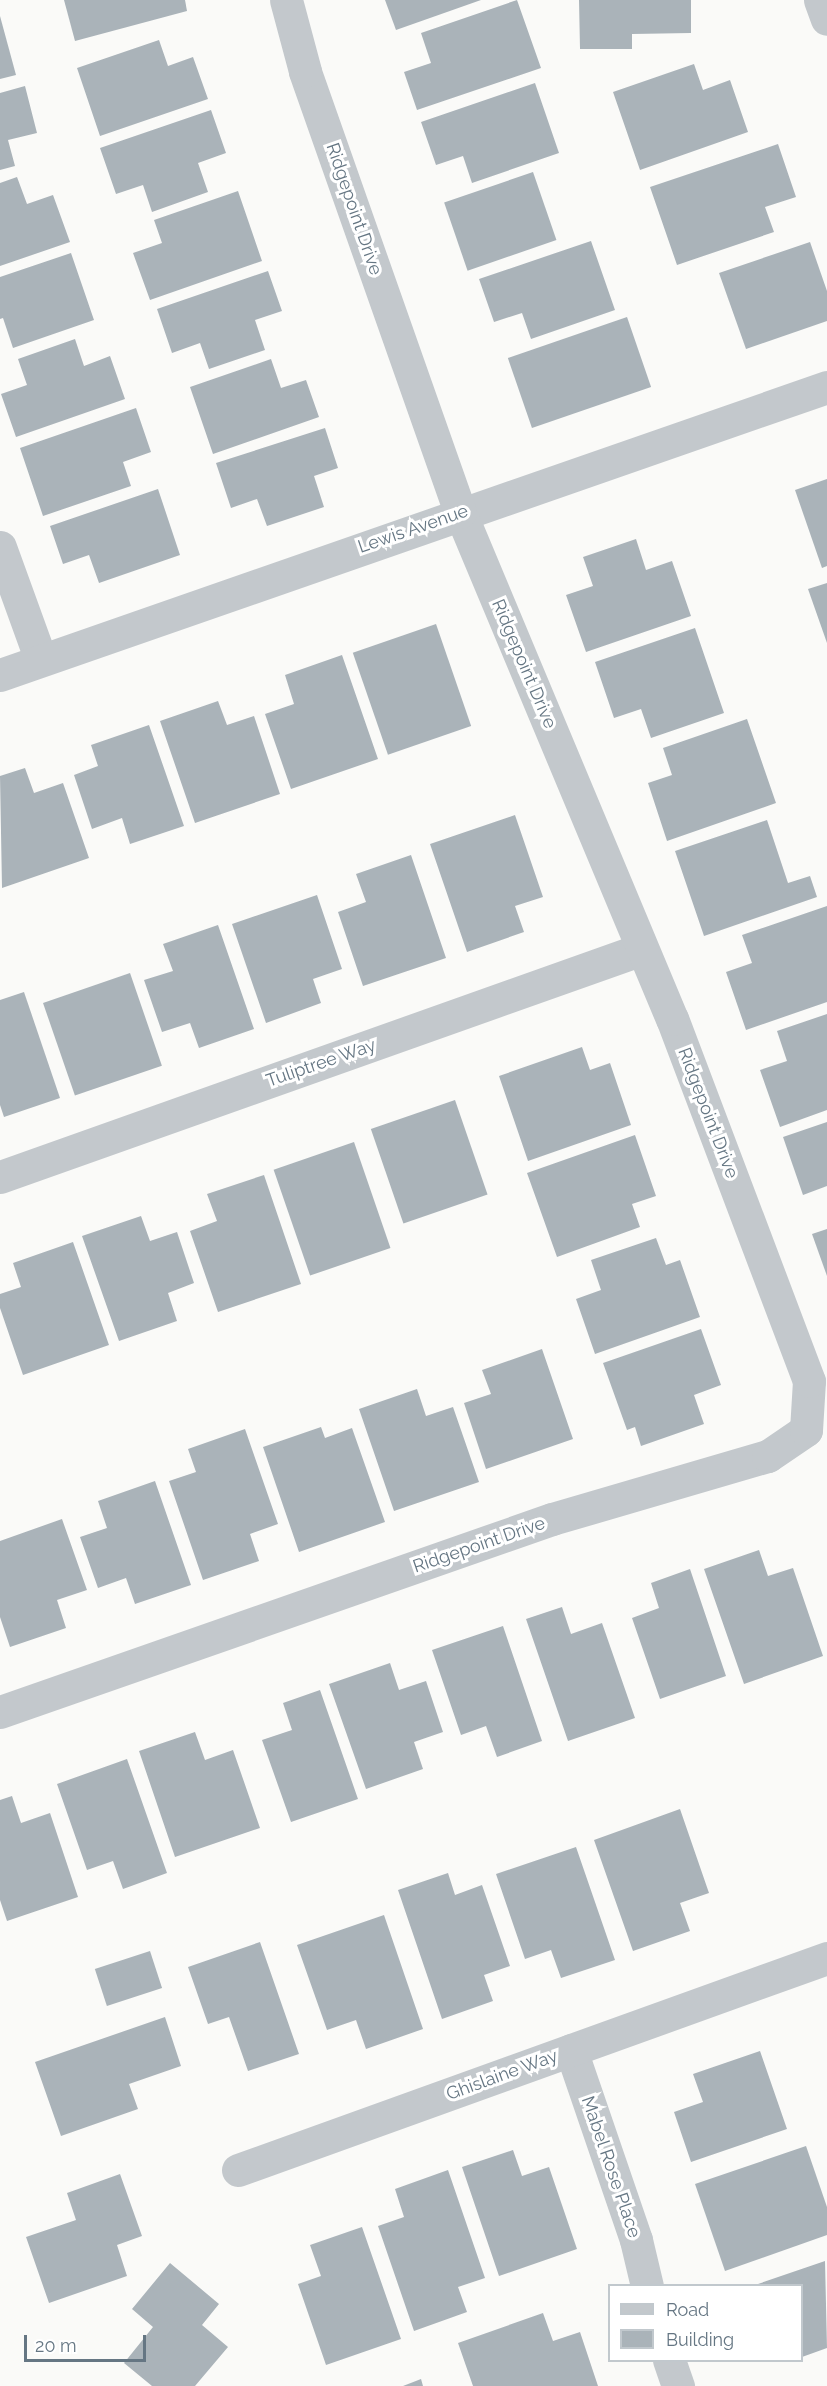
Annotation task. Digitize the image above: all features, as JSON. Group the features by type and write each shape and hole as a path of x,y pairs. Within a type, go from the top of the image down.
{"street":[{"name":"Ridgepoint Drive","path":"0,1712 552,1519 768,1455 806,1430 809,1381 672,1018 460,512 305,71 286,0"},
{"path":"820,0 827,19"},
{"name":"Lewis Avenue","path":"0,675 460,512 827,387"},
{"path":"0,547 41,660"},
{"name":"Tuliptree Way","path":"0,1177 642,950"},
{"name":"Ghislaine Way","path":"238,2170 827,1958"},
{"name":"Mabel Rose Place","path":"571,2050 636,2240 647,2284"},
{"path":"669,2362 678,2386"}],"building":[{"path":"64,0 185,0 187,11 75,41"},
{"path":"385,0 481,0 396,30"},
{"path":"517,0 541,68 417,110 404,72 431,63 421,33"},
{"path":"579,0 691,0 691,33 632,34 632,49 580,49"},
{"path":"0,16 16,75 0,79"},
{"path":"159,40 168,66 193,57 208,99 100,136 77,68"},
{"path":"694,64 703,90 730,80 748,132 640,170 613,92"},
{"path":"535,83 559,153 472,183 463,156 436,165 421,122"},
{"path":"25,86 37,133 8,140 15,166 0,170 0,93"},
{"path":"211,110 226,153 198,163 208,192 152,212 143,185 116,194 100,148"},
{"path":"778,144 796,197 765,207 774,232 677,265 650,187"},
{"path":"533,172 556,240 468,271 444,203"},
{"path":"17,177 27,204 53,195 70,242 0,266 0,183"},
{"path":"238,191 262,261 150,300 133,253 162,243 154,220"},
{"path":"591,241 615,310 531,339 522,313 494,322 479,279"},
{"path":"810,242 827,291 827,321 746,349 719,273"},
{"path":"71,253 94,320 13,348 3,318 0,319 0,277"},
{"path":"268,271 282,311 255,320 265,350 209,369 200,343 172,353 157,309"},
{"path":"627,317 651,387 532,428 508,358"},
{"path":"75,339 84,366 110,356 125,399 16,437 1,394 27,385 18,359"},
{"path":"271,359 281,388 306,380 319,417 213,454 190,387"},
{"path":"136,408 151,452 123,462 131,486 43,516 20,448"},
{"path":"325,428 338,468 314,476 324,507 267,526 257,499 231,508 216,463"},
{"path":"827,479 827,566 822,568 795,490"},
{"path":"158,489 180,555 99,583 89,555 63,564 50,526"},
{"path":"636,539 646,570 672,561 691,616 586,652 566,595 593,586 583,557"},
{"path":"827,583 827,643 808,589"},
{"path":"436,624 471,726 388,755 353,653"},
{"path":"695,628 724,713 651,738 641,709 614,718 595,662"},
{"path":"342,655 378,759 291,789 265,714 294,704 285,675"},
{"path":"218,701 227,725 254,716 280,794 195,823 160,721"},
{"path":"747,719 776,803 667,841 648,783 672,775 663,748"},
{"path":"149,725 184,826 130,844 122,818 92,829 74,775 98,766 91,745"},
{"path":"25,768 34,793 63,783 89,858 2,888 0,776"},
{"path":"515,815 543,897 515,906 524,932 467,952 430,844"},
{"path":"767,820 788,883 810,876 817,897 704,936 675,851"},
{"path":"411,855 446,958 363,986 338,912 366,902 356,874"},
{"path":"317,895 342,969 313,979 321,1003 266,1023 232,924"},
{"path":"827,906 827,1002 746,1030 726,972 752,963 742,935"},
{"path":"218,925 254,1029 199,1048 190,1023 162,1032 144,980 173,971 163,944"},
{"path":"130,973 162,1066 75,1096 43,1003"},
{"path":"24,992 60,1098 4,1117 0,1105 0,1000"},
{"path":"827,1014 827,1110 780,1127 760,1070 787,1061 777,1031"},
{"path":"582,1047 590,1070 610,1063 631,1125 528,1161 499,1076"},
{"path":"455,1100 488,1195 403,1224 371,1129"},
{"path":"827,1122 827,1186 803,1195 783,1137"},
{"path":"635,1135 656,1196 632,1204 640,1227 557,1257 527,1173"},
{"path":"354,1142 390,1248 310,1276 274,1170"},
{"path":"264,1175 301,1284 218,1312 190,1231 217,1221 207,1194"},
{"path":"141,1216 150,1241 177,1232 194,1283 168,1293 177,1321 119,1341 82,1236"},
{"path":"827,1229 827,1276 812,1234"},
{"path":"656,1238 666,1265 680,1260 700,1317 595,1354 576,1299 601,1290 591,1260"},
{"path":"73,1242 109,1345 23,1375 0,1308 0,1294 21,1287 13,1263"},
{"path":"701,1329 721,1385 694,1395 704,1424 641,1446 635,1427 627,1430 603,1363"},
{"path":"542,1349 573,1439 486,1469 464,1403 491,1394 482,1370"},
{"path":"417,1389 426,1416 453,1407 479,1482 394,1511 359,1409"},
{"path":"321,1427 325,1438 352,1428 385,1522 299,1552 263,1447"},
{"path":"245,1429 278,1524 250,1534 259,1561 203,1580 169,1481 196,1472 188,1449"},
{"path":"155,1481 191,1585 135,1604 126,1578 98,1588 80,1537 107,1528 98,1501"},
{"path":"62,1519 87,1590 57,1600 66,1628 10,1647 0,1617 0,1541"},
{"path":"759,1550 768,1576 793,1568 823,1656 744,1684 704,1569"},
{"path":"690,1569 726,1676 660,1699 632,1618 659,1608 651,1583"},
{"path":"562,1607 571,1634 602,1623 635,1718 568,1741 526,1619"},
{"path":"503,1626 542,1741 497,1757 486,1726 461,1735 432,1650"},
{"path":"390,1663 399,1690 426,1681 443,1732 414,1742 423,1769 366,1789 329,1684"},
{"path":"320,1690 358,1799 291,1822 262,1740 292,1730 283,1703"},
{"path":"195,1732 205,1760 233,1750 260,1828 175,1857 139,1751"},
{"path":"127,1759 167,1873 123,1889 113,1861 87,1870 57,1784"},
{"path":"12,1796 21,1823 50,1813 78,1897 7,1921 0,1900 0,1800"},
{"path":"680,1809 709,1893 680,1903 690,1931 633,1951 594,1840"},
{"path":"576,1847 615,1960 561,1978 551,1950 525,1959 496,1874"},
{"path":"448,1873 455,1895 482,1885 510,1966 484,1975 493,2001 442,2019 398,1890"},
{"path":"384,1915 423,2029 366,2049 356,2020 327,2030 297,1945"},
{"path":"260,1942 299,2054 248,2071 229,2017 208,2024 188,1967"},
{"path":"150,1951 162,1988 107,2006 95,1969"},
{"path":"165,2017 181,2066 129,2084 138,2109 61,2136 35,2062"},
{"path":"760,2051 787,2129 691,2162 674,2112 703,2102 693,2074"},
{"path":"806,2146 827,2207 827,2235 725,2271 695,2184"},
{"path":"513,2150 522,2176 549,2167 577,2249 499,2276 462,2167"},
{"path":"448,2170 485,2278 458,2287 467,2312 414,2331 378,2226 404,2217 395,2189"},
{"path":"120,2174 142,2236 117,2245 127,2276 49,2303 26,2237 76,2220 67,2193"},
{"path":"362,2227 401,2339 326,2365 298,2284 321,2276 310,2245"},
{"path":"825,2261 827,2348 803,2357 803,2284 758,2284"},
{"path":"170,2263 219,2304 202,2325 228,2347 195,2386 152,2386 124,2363 153,2327 132,2309"},
{"path":"543,2313 553,2341 580,2332 598,2386 473,2386 458,2343"},
{"path":"421,2379 423,2386 403,2386"}]}
